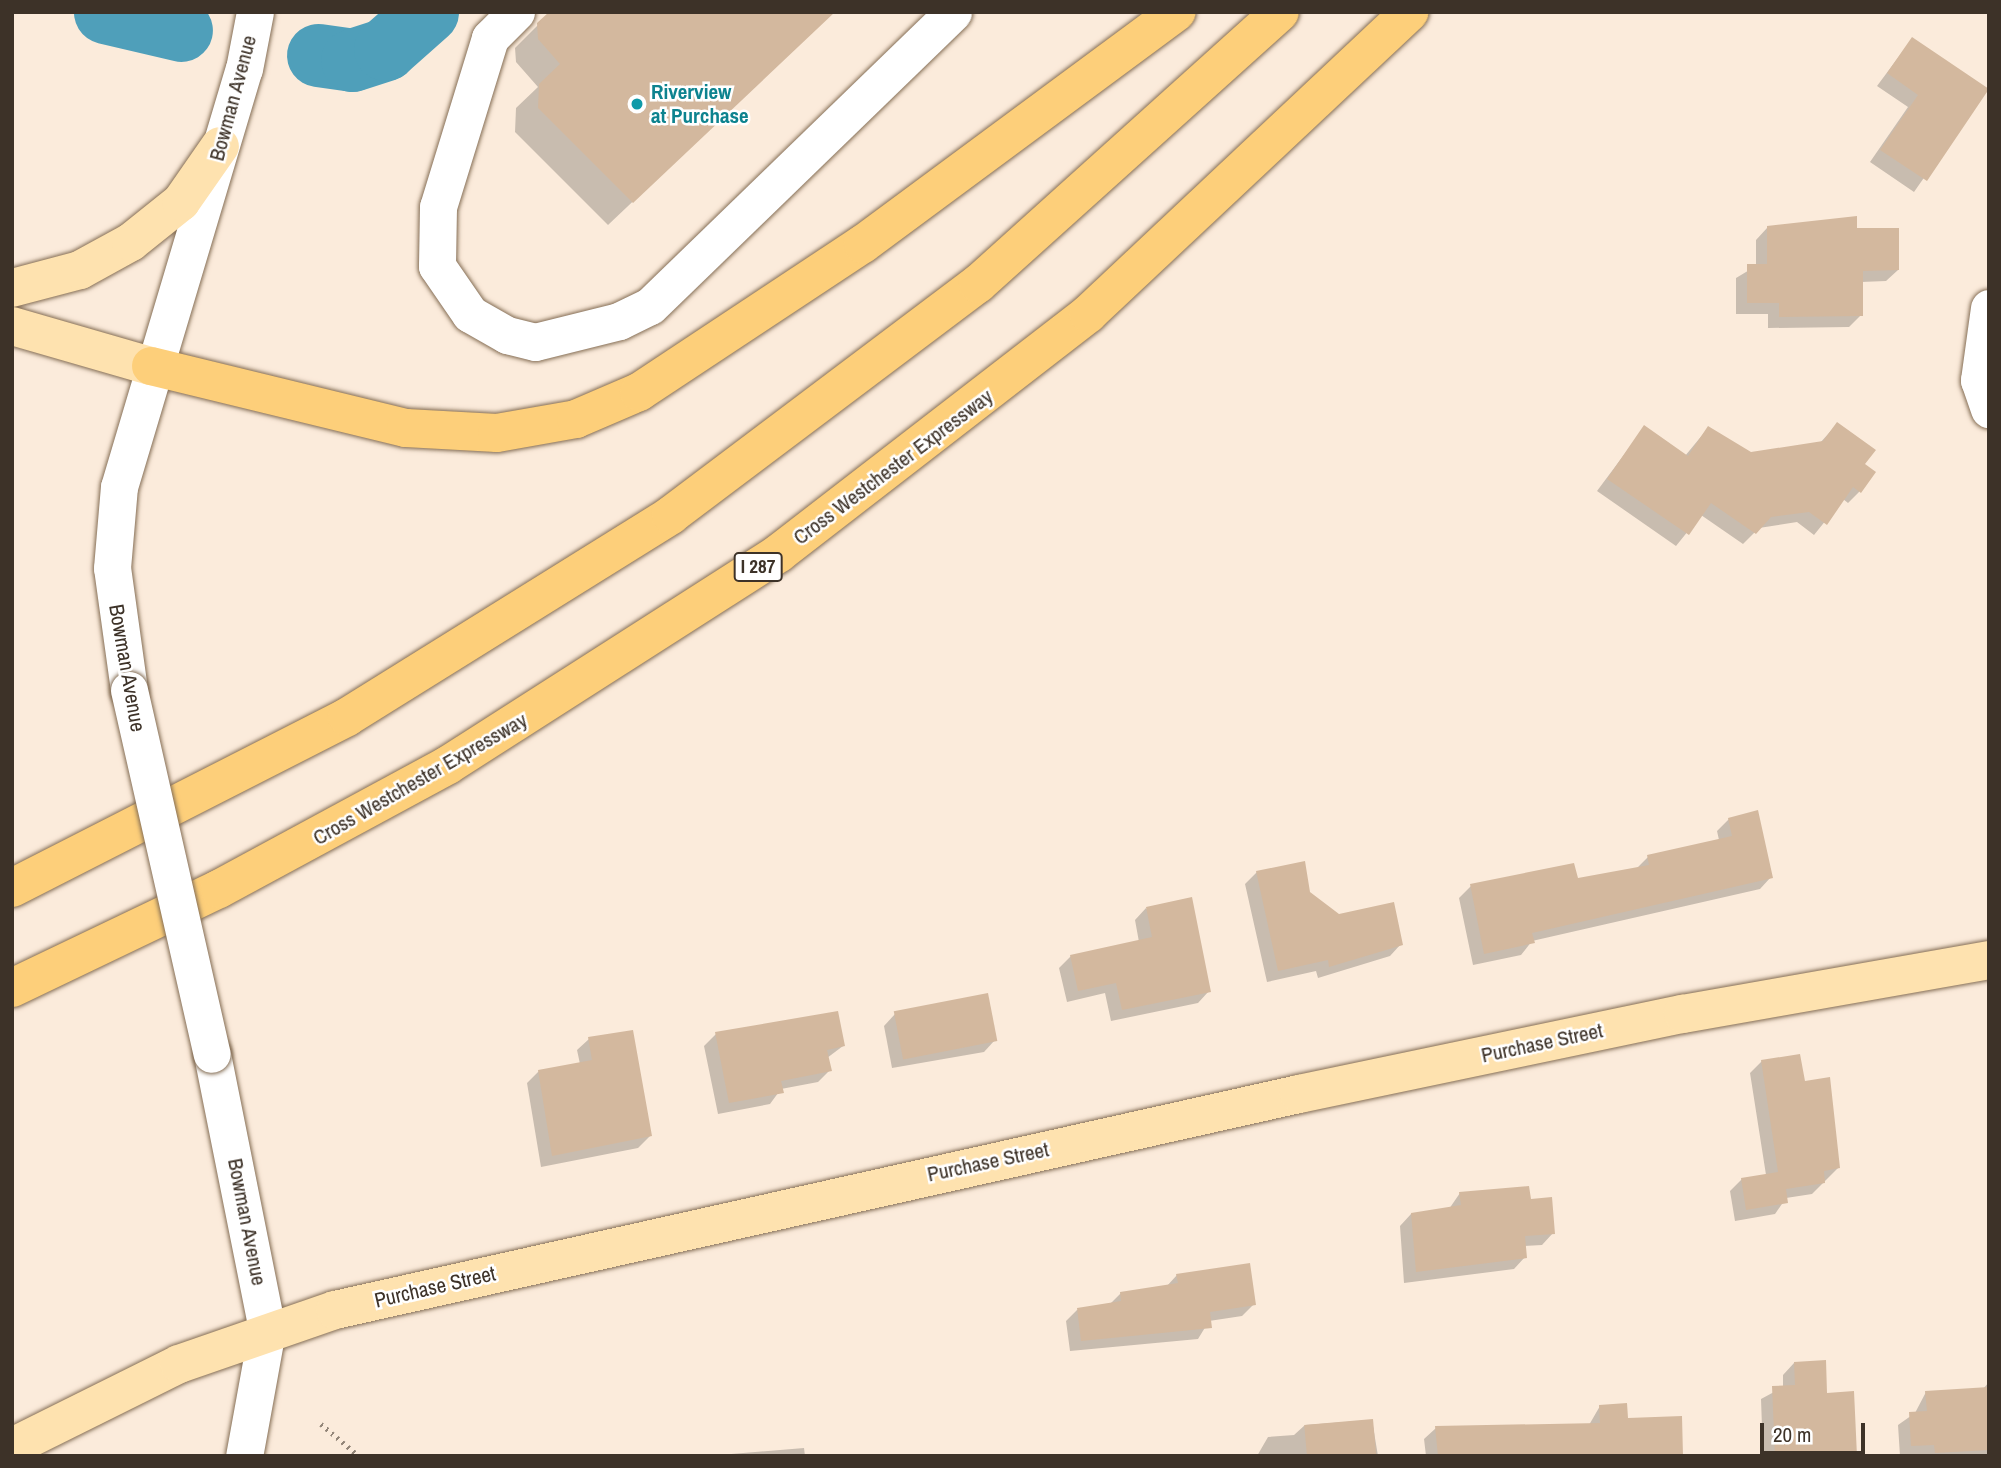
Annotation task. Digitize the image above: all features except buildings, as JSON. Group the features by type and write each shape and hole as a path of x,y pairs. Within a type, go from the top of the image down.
{"highway":[{"path":"151,366 405,428 497,433 576,419 639,392 863,244 1177,12"},
{"path":"12,888 347,717 671,515 978,284 1280,12"},
{"name":"Cross Westchester Expressway","path":"12,988 254,871 447,765 768,560 1088,314 1410,12"}],"main road":[{"path":"12,288 80,270 131,242 181,202 220,146"},
{"path":"12,326 151,366"},
{"name":"Purchase Street","path":"12,1447 179,1364 267,1330 1299,1094 1683,1014 1989,960"}],"street":[{"name":"Bowman Avenue","path":"255,12 220,146 128,444 114,530 115,607 129,690 212,1054 267,1330"},
{"path":"516,12 490,38 438,207 437,266 470,314 507,335 535,342 619,321 650,306 953,12"},
{"path":"1989,308 1979,380 1989,408"},
{"path":"244,1456 267,1330"}],"path":[{"path":"321,1424 359,1456"}],"waterway":[{"path":"105,12 181,30"},
{"path":"318,55 352,60 385,49 427,12"}],"place":[{"name":"Riverview at Purchase","path":"637,104"}]}
